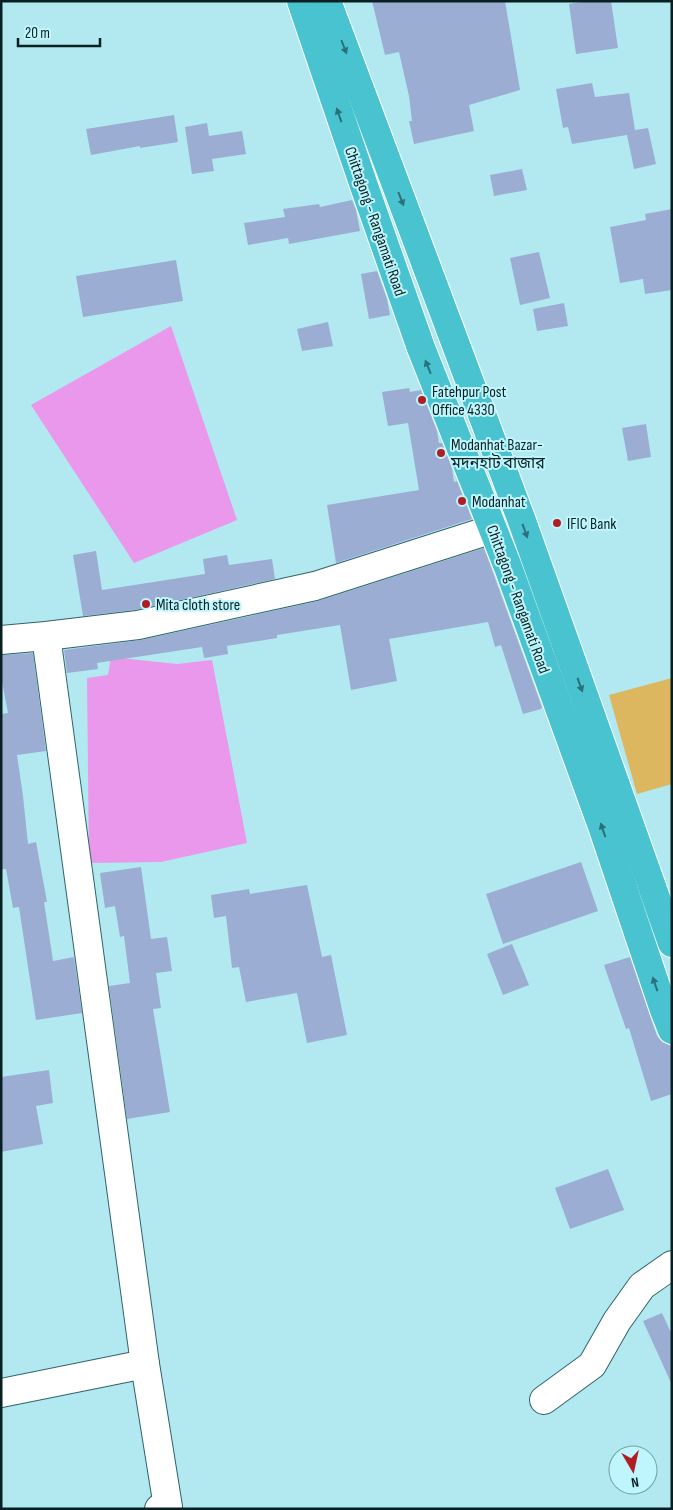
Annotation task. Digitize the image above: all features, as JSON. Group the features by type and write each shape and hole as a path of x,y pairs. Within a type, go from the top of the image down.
{"highway":[{"name":"Chittagong - Rangamati Road","path":"301,1 421,348 493,529 603,829 672,1030"},
{"name":"Chittagong - Rangamati Road","path":"327,1 522,521 672,943"}],"street":[{"path":"1,640 138,626 315,586 493,529"},
{"path":"46,636 145,1364 168,1507 159,1509"},
{"path":"544,1400 592,1365 617,1321 642,1286 672,1265"},
{"path":"1,1393 145,1364"}],"shaded area":[{"path":"171,326 237,520 134,563 31,405"},
{"path":"111,657 177,664 212,660 247,843 161,862 89,863 87,678 108,675"},
{"path":"672,678 672,784 637,794 609,695"}],"building":[{"path":"372,1 505,1 520,90 469,105 474,131 414,144 409,121 412,121 409,96 399,52 385,55"},
{"path":"588,1 611,1 618,48 576,54 569,4"},
{"path":"592,83 595,97 629,93 635,130 648,128 656,164 634,169 627,135 572,144 568,127 563,128 556,89"},
{"path":"174,115 178,142 140,148 140,146 91,155 86,129"},
{"path":"207,123 209,136 242,131 246,154 212,159 214,171 192,174 185,127"},
{"path":"522,169 527,190 494,196 490,175"},
{"path":"352,200 360,231 289,244 288,238 248,245 244,223 285,217 283,209 319,204 320,207"},
{"path":"672,209 672,290 645,294 643,279 620,283 610,227 646,220 645,214"},
{"path":"539,252 550,298 520,305 510,258"},
{"path":"176,260 183,301 83,317 76,276"},
{"path":"377,271 387,299 390,315 369,319 361,274"},
{"path":"564,303 568,326 537,331 533,309"},
{"path":"328,322 333,346 302,351 297,329"},
{"path":"409,388 410,392 421,390 437,431 439,443 442,443 452,468 454,482 457,481 472,519 336,563 327,505 419,490 408,423 388,426 382,392"},
{"path":"646,424 651,457 628,461 622,428"},
{"path":"484,548 542,707 541,709 523,714 501,645 495,647 488,622 389,639 397,681 351,690 340,625 277,635 277,638 227,646 228,654 204,658 202,647 97,663 98,669 67,673 64,650 141,640 318,601"},
{"path":"96,551 102,590 205,574 203,559 227,555 229,565 272,559 275,579 135,610 83,616 73,555"},
{"path":"33,653 46,751 17,755 28,844 36,842 47,902 44,902 53,961 74,957 82,1013 36,1020 19,907 13,908 6,869 1,869 1,714 8,713 1,676 1,655"},
{"path":"581,862 598,911 503,944 486,894"},
{"path":"141,867 151,939 167,937 172,971 156,973 161,1008 153,1009 170,1112 127,1119 109,986 130,983 124,936 120,937 115,906 105,908 100,873"},
{"path":"307,885 322,957 331,955 347,1035 307,1043 297,993 246,1002 239,967 232,968 226,916 214,918 211,895 249,889 250,894"},
{"path":"512,944 529,985 503,995 487,954"},
{"path":"630,957 657,1036 662,1042 670,1045 672,1052 672,1094 651,1101 629,1028 626,1029 604,965"},
{"path":"49,1070 53,1103 36,1106 43,1144 1,1152 1,1077"},
{"path":"608,1169 624,1210 570,1229 555,1188"},
{"path":"662,1313 672,1335 672,1385 643,1321"}],"place":[{"name":"Fatehpur Post Office 4330","path":"422,400"},
{"name":"Modanhat Bazar- মদনহাট বাজার","path":"441,453"},
{"name":"Modanhat","path":"462,501"},
{"name":"IFIC Bank","path":"557,523"},
{"name":"Mita cloth store","path":"146,604"}]}
